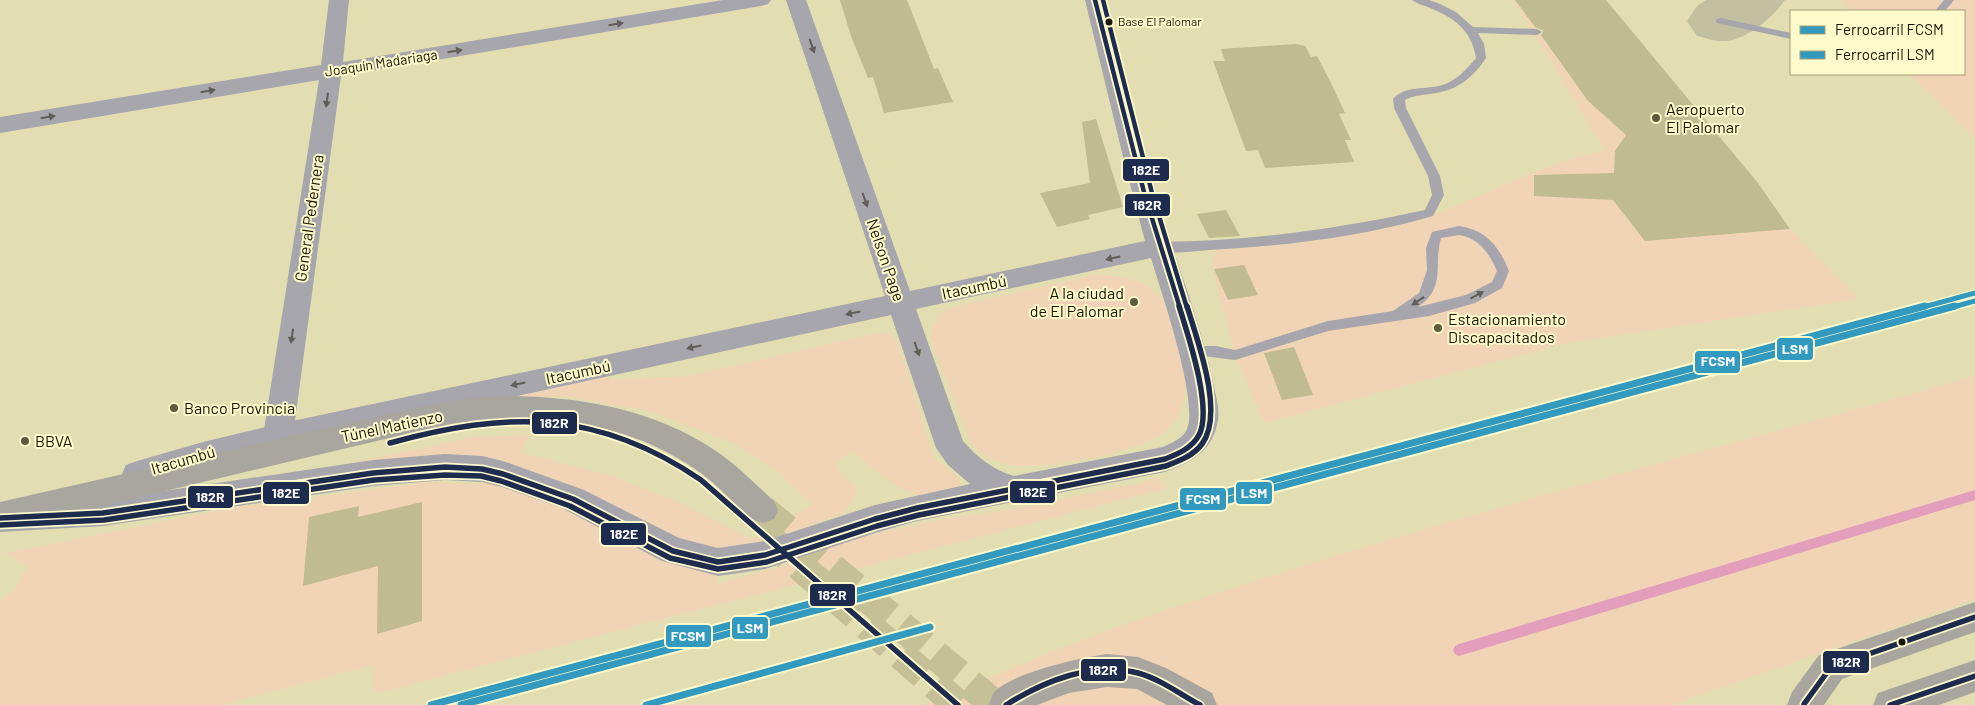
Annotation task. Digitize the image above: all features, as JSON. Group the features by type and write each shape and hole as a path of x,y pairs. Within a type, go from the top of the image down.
{"main road":[{"name":"Túnel Matienzo","path":"0,517 222,481 270,472 443,430 480,423 512,422 554,424 596,431 642,446 677,462 756,516"},
{"path":"1803,705 1831,667 1975,617"},
{"path":"1006,705 1032,688 1083,673 1108,671 1136,673 1200,705"},
{"path":"1890,705 1975,676"},
{"path":"1803,705 1809,705"}],"street":[{"name":"General Pedernera","path":"278,436 331,71 339,0"},
{"name":"Joaquín Madariaga","path":"0,125 761,0"},
{"name":"Nelson Page","path":"796,0 951,448 973,471 991,482 1014,489"},
{"path":"0,517 103,513 373,473 445,466 482,468 573,499 672,550 718,562 765,555 875,519 917,508 1165,459 1190,448 1199,436 1204,414 1192,350 1160,248 1095,0"},
{"name":"Itacumbú","path":"0,517 203,454 278,436 1160,248"}],"lane":[{"path":"1160,248 1208,248 1298,239 1429,213 1438,195 1434,176 1400,108 1399,100 1405,94 1442,89 1464,78 1481,58 1478,42 1456,17 1432,4 1417,0"},
{"path":"1721,21 1790,36"},
{"path":"1469,30 1537,32"},
{"path":"1192,350 1216,351 1235,355 1328,326 1396,316 1429,311 1470,299 1497,285 1503,271 1499,258 1490,246 1477,235 1460,230 1447,231 1436,235 1432,248 1433,270 1425,296 1396,316"}],"shaded area":[{"path":"1513,0 1515,0 1588,101 1626,135 1615,151 1613,200 1645,241 1790,229 1858,299 1562,344 1264,423 1235,355 1212,264 1216,250 1295,244 1420,221 1556,163 1605,150"},
{"path":"1844,0 1975,0 1975,138 1910,75 1965,75 1965,10 1848,10"},
{"path":"1095,275 1139,282 1154,291 1163,302 1177,342 1185,375 1183,399 1180,411 1174,422 1157,436 1139,444 1092,458 1022,466 996,461 986,456 970,441 930,337 934,324 949,308"},
{"path":"890,333 898,344 934,458 957,476 961,484 946,493 931,496 916,494 889,481 852,451 834,465 858,491 844,513 754,546 706,549 485,461 316,471 473,437 528,435 522,453 609,475 676,501 752,539 812,505 780,474 738,445 650,411 564,396 487,399 597,373 615,380 689,376 873,334"},
{"path":"1975,376 1975,599 1671,705 922,705 1102,632 1338,555"},
{"path":"1159,477 1164,489 373,694 373,665 220,705 0,705 0,602 16,587 27,566 6,553 231,508 422,483 494,484 564,505 718,562 717,584 779,567 826,547 883,532 949,518 1009,510 1141,483"}],"building":[{"path":"840,0 907,0 934,69 938,68 953,102 884,113 873,77 868,78 851,36"},
{"name":"Aeropuerto El Palomar","path":"1515,0 1606,0 1758,183 1790,229 1645,241 1613,200 1534,196 1534,175 1614,173 1615,151 1626,135 1588,101 1541,35 1544,31 1535,27"},
{"path":"1296,44 1305,46 1311,57 1317,56 1330,81 1345,113 1339,114 1351,140 1345,140 1354,162 1265,168 1258,150 1246,151 1213,61 1225,61 1221,49"},
{"path":"1096,119 1123,207 1088,215 1090,219 1057,227 1040,193 1090,183 1082,122"},
{"path":"1226,210 1240,236 1209,238 1197,214"},
{"path":"1244,265 1258,295 1228,300 1214,269"},
{"path":"1294,347 1313,395 1282,400 1264,353"},
{"path":"422,502 422,621 377,634 378,566 303,586 309,517 359,506 358,517"}],"waterway":[{"path":"1459,650 1975,495"}],"taxiway":[{"path":"1721,21 1751,0"}],"tunnel":[{"path":"763,510 995,705"},
{"path":"766,536 958,705"}],"rail line":[{"name":"FCSM","path":"431,705 1975,293"},
{"name":"LSM","path":"461,705 1975,301"},
{"name":"LSM","path":"646,705 930,627"}],"transit line":[{"name":"182R","path":"0,518 103,513 373,473 445,467 482,469 503,474 573,499 673,551 718,562 765,555 875,519 917,508 1173,456 1191,445 1200,433 1204,418 1203,405 1190,343 1145,196 1095,0"},
{"name":"182E","path":"0,525 104,520 374,480 445,475 481,476 501,481 570,506 670,558 718,569 767,562 877,526 919,515 1166,466 1183,459 1196,450 1206,438 1212,411 1197,342 1152,193 1103,0"},
{"name":"182R","path":"390,443 480,423 538,421 596,430 651,450 701,480 958,705"},
{"name":"182R","path":"1804,704 1831,667 1975,617"},
{"name":"182R","path":"1006,705 1052,682 1069,676 1105,670 1122,670 1138,673 1162,683 1200,705"},
{"name":"182R","path":"1890,705 1975,676"}],"place":[{"name":"Base El Palomar","path":"1109,22"},
{"name":"Aeropuerto El Palomar","path":"1656,118"},
{"name":"A la ciudad de El Palomar","path":"1134,302"},
{"name":"Estacionamiento Discapacitados","path":"1438,328"},
{"name":"Banco Provincia","path":"174,408"},
{"name":"BBVA","path":"25,441"}]}
